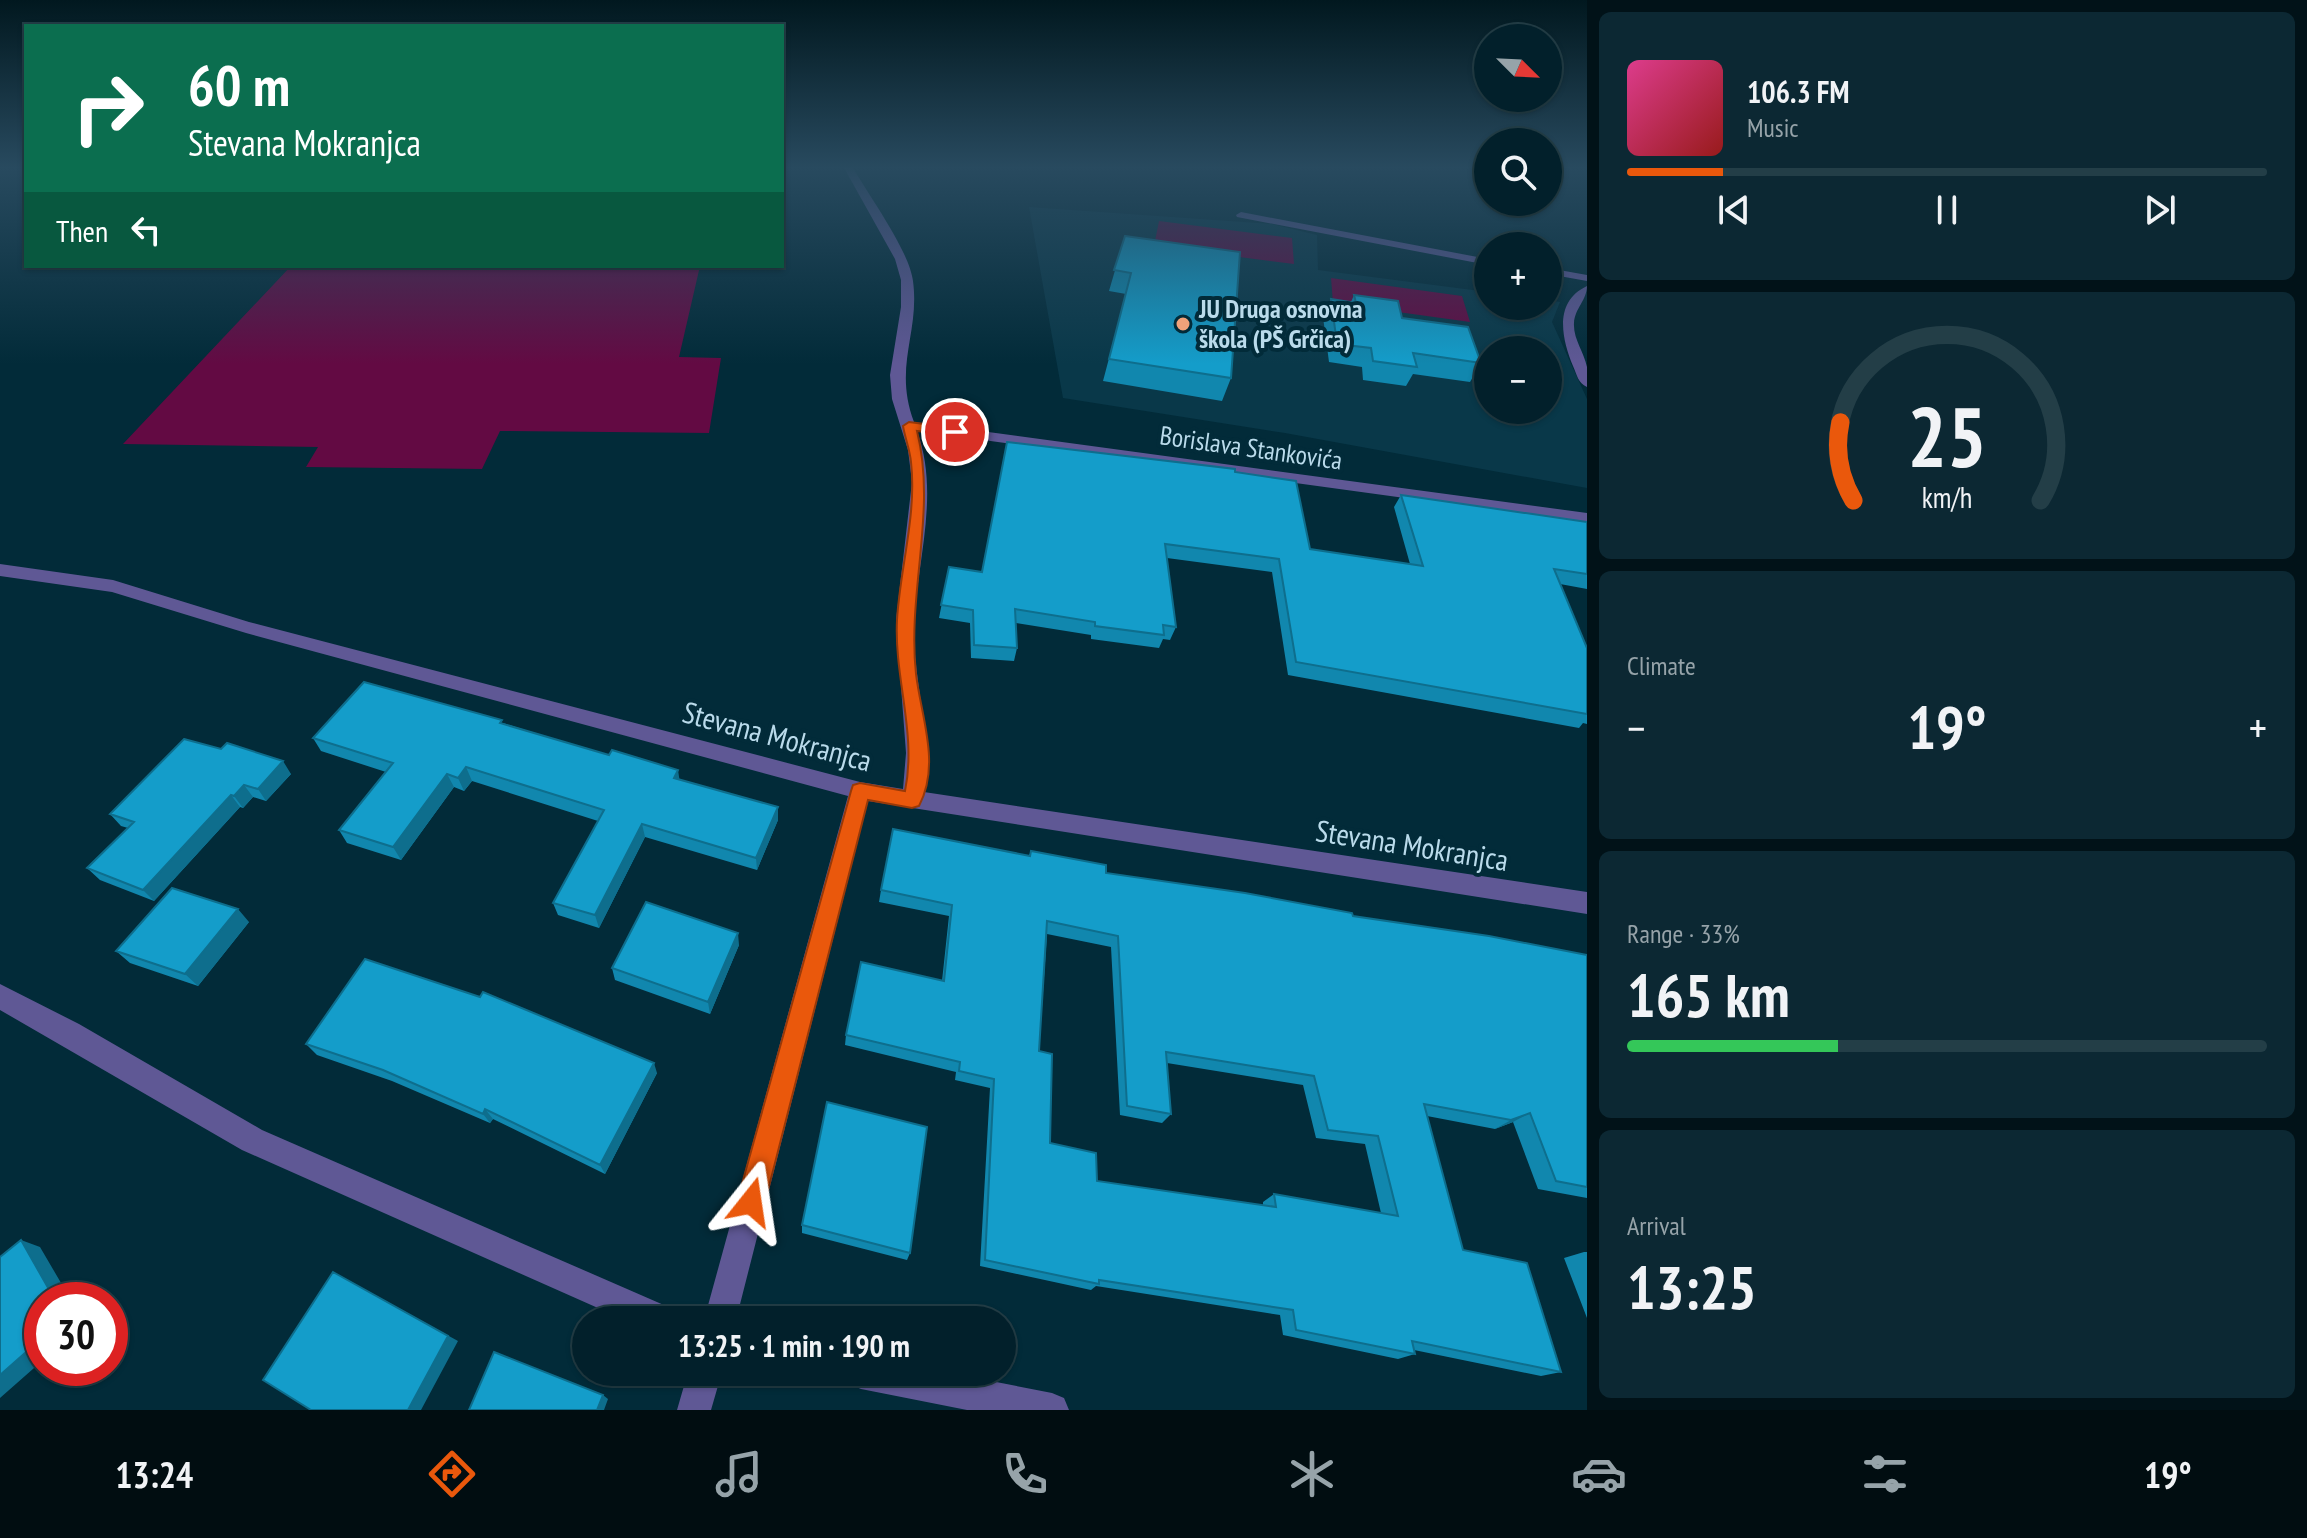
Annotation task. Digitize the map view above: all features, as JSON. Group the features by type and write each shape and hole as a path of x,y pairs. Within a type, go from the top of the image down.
{"street":[{"path":"885,232 904,266 908,296 897,376 901,415 909,426 918,462 918,507 905,621 907,674 919,737 919,769 912,800"},
{"path":"1329,232 1474,259"},
{"path":"1562,274 1587,278"},
{"path":"1587,290 1568,311 1567,330 1587,383"},
{"name":"Borislava Stankovića","path":"909,426 1587,518"},
{"name":"Stevana Mokranjca","path":"0,570 113,586 246,627 860,791 1587,903"},
{"path":"724,1306 860,791"},
{"path":"0,996 252,1140 630,1306"},
{"path":"694,1410 701,1386"},
{"path":"931,1386 1052,1410"}],"shaded area":[{"path":"1033,232 1304,232 1317,235 1318,270 1474,290 1474,320 1553,320 1558,336 1474,336 1474,424 1562,424 1562,344 1587,399 1587,488 1285,433 1063,398"},
{"path":"1157,232 1243,232 1292,238 1294,264 1154,246"},
{"path":"289,268 700,268 679,357 721,358 709,433 500,431 482,469 306,467 318,447 123,444"},
{"path":"1331,278 1462,296 1470,322 1333,303"}],"building":[{"path":"1125,236 1240,252 1231,378 1109,359 1131,273 1114,270"},
{"path":"1354,295 1398,301 1402,318 1468,327 1474,344 1474,362 1413,353 1417,367 1373,361 1371,348 1337,344 1331,299 1356,303"},
{"path":"1007,442 1235,469 1235,472 1296,481 1310,549 1423,566 1401,495 1587,522 1587,574 1554,569 1587,648 1587,714 1296,662 1279,559 1165,544 1176,627 1163,625 1164,635 1095,626 1095,622 1015,609 1017,648 974,645 973,610 941,605 949,567 982,572"},
{"path":"364,682 502,720 500,723 609,755 612,750 678,770 674,778 778,807 756,858 642,824 595,915 553,903 604,810 466,767 458,778 447,774 393,847 339,830 393,763 313,738"},
{"path":"184,739 221,749 227,743 283,761 258,789 244,785 234,796 231,795 143,890 87,868 134,822 110,814"},
{"path":"893,829 1030,856 1031,851 1106,865 1106,873 1245,893 1352,913 1353,916 1489,936 1587,955 1587,1187 1556,1181 1530,1113 1511,1120 1424,1104 1463,1250 1527,1263 1561,1372 1412,1341 1415,1354 1296,1330 1293,1310 1099,1280 1099,1284 985,1260 994,1079 959,1071 960,1062 846,1035 861,962 944,981 952,905 881,890","holes":["1047,921 1118,936 1127,1106 1171,1114 1166,1052 1314,1076 1328,1130 1378,1136 1398,1216 1274,1194 1276,1207 1097,1181 1096,1153 1050,1143 1052,1054 1039,1051"]},
{"path":"172,888 238,909 185,974 116,951"},
{"path":"646,902 738,933 708,1002 612,968"},
{"path":"365,959 480,997 483,992 654,1063 600,1165 485,1109 483,1114 383,1070 306,1044"},
{"path":"827,1102 927,1127 910,1253 802,1225"},
{"path":"21,1240 45,1282 24,1282 24,1354 0,1375 0,1257"},
{"path":"333,1272 448,1336 408,1410 311,1410 263,1380"},
{"path":"494,1352 572,1383 572,1386 603,1395 597,1410 469,1410"}],"place":[{"name":"JU Druga osnovna škola (PŠ Grčica)","path":"1183,324"}],"route":[{"path":"751,1202 860,791 912,800 919,769 919,737 907,674 905,621 918,507 918,462 909,426 955,432"}]}
